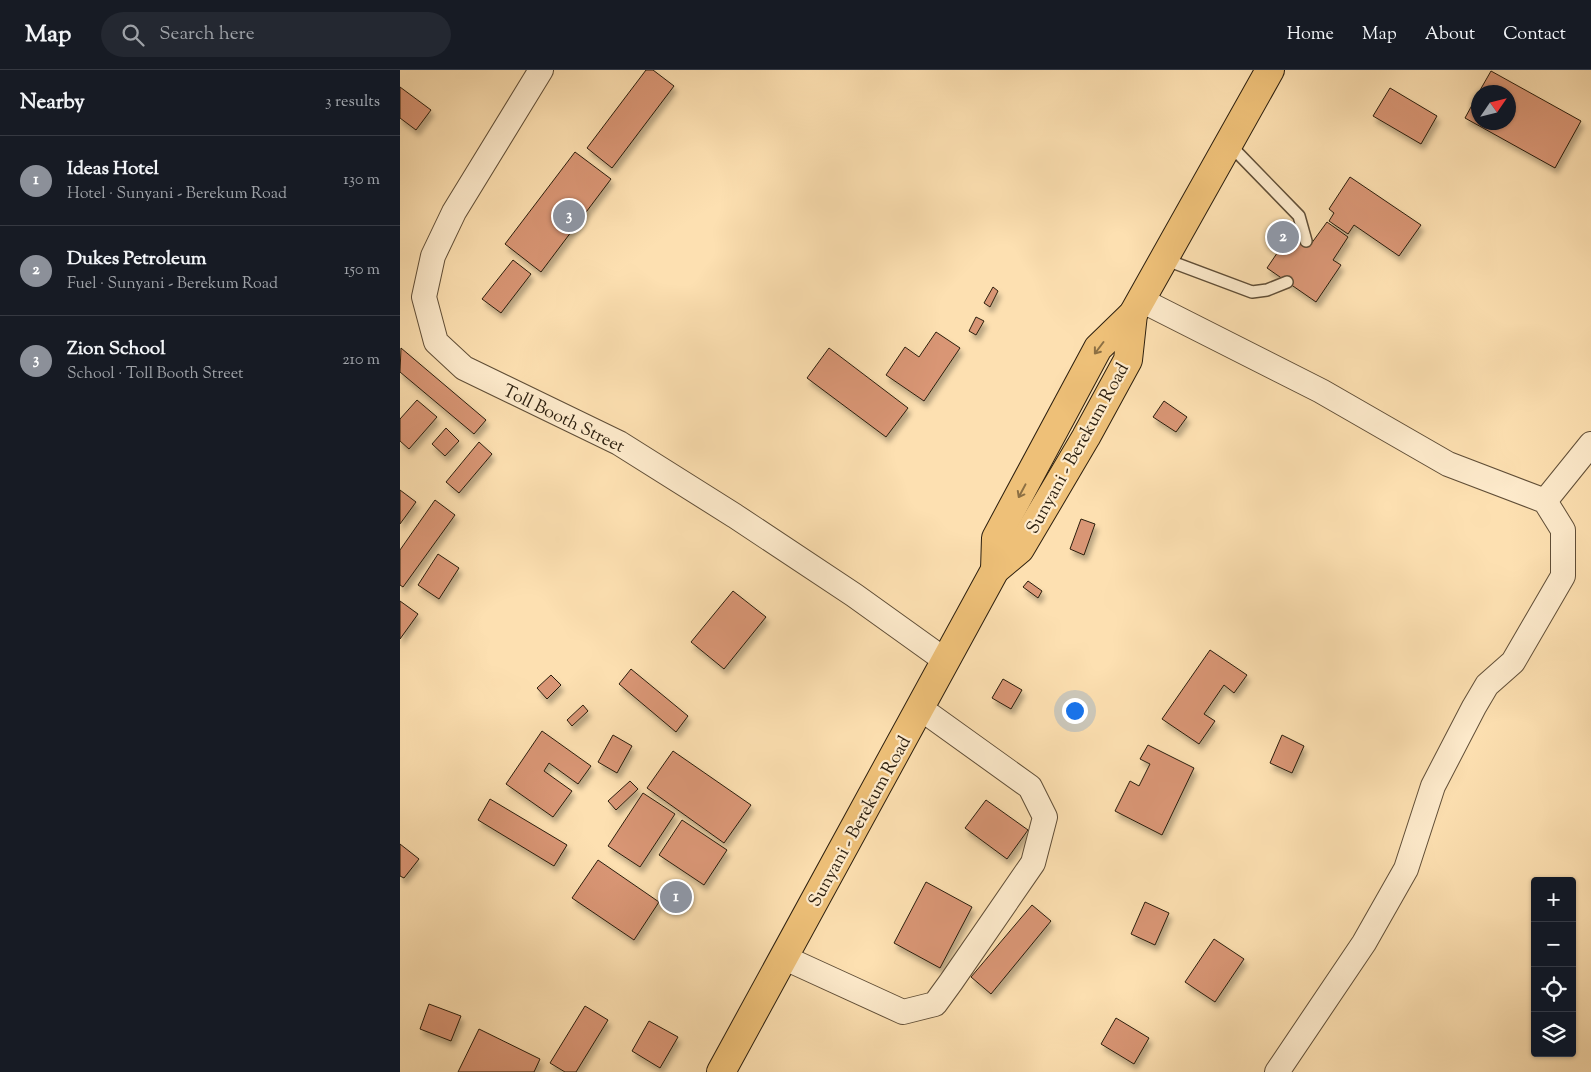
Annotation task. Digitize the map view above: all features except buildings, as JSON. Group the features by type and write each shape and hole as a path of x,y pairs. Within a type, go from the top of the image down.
{"main road":[{"name":"Sunyani - Berekum Road","path":"722,1072 995,570 1020,549 1086,437 1128,360 1137,307 1270,70"}],"street":[{"name":"Toll Booth Street","path":"541,70 454,212 433,256 424,297 436,342 464,368 619,444 727,511 854,595 946,661"},
{"path":"1137,307 1321,391 1448,464 1545,501 1563,530 1564,576 1513,662 1487,685 1474,707 1433,786 1406,869 1364,943 1277,1072"},
{"path":"1545,501 1591,444"},
{"path":"785,958 903,1012 935,1004 1033,863 1045,817 1030,787 920,708"}],"lane":[{"path":"1229,144 1299,216 1306,241"},
{"path":"1164,259 1252,292 1267,290 1287,282"}],"place":[{"name":"Zion School","path":"569,216"},
{"name":"Dukes Petroleum","path":"1283,237"},
{"name":"Ideas Hotel","path":"676,897"}]}
